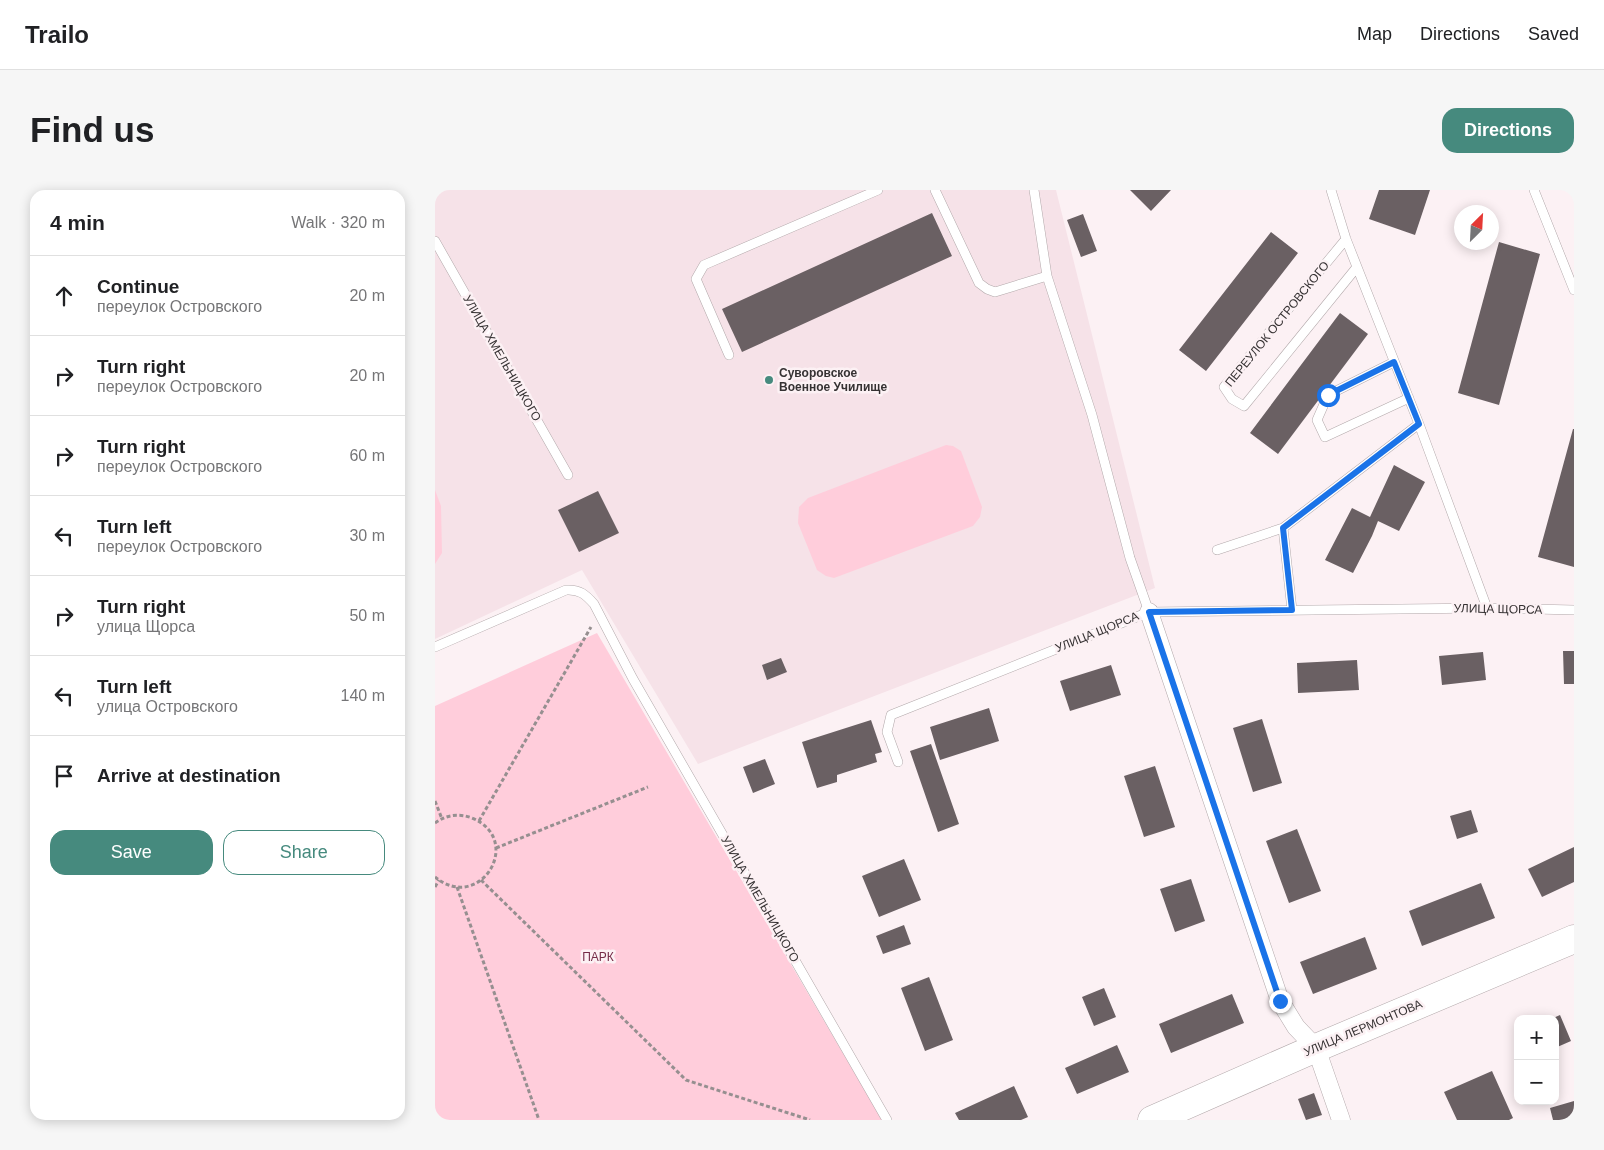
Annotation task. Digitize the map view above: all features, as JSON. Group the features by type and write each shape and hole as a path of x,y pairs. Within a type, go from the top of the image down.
{"main road":[{"name":"УЛИЦА ЛЕРМОНТОВА","path":"1152,1120 1316,1048 1574,939"}],"street":[{"path":"1149,612 1280,1001 1296,1027 1316,1048 1341,1120"}],"lane":[{"path":"729,355 696,279 704,265 878,190"},
{"path":"935,190 979,283 995,292 1047,276"},
{"path":"1034,190 1047,276 1092,415 1130,558 1149,612"},
{"path":"1331,190 1345,239 1409,398 1487,608"},
{"path":"1534,190 1574,290"},
{"name":"ПЕРЕУЛОК ОСТРОВСКОГО","path":"1345,239 1224,387 1232,399 1244,406 1357,267"},
{"name":"УЛИЦА ХМЕЛЬНИЦКОГО","path":"435,241 568,475"},
{"path":"1394,362 1328,395 1317,420 1325,436 1409,398"},
{"path":"1217,550 1283,528 1419,424"},
{"path":"1283,528 1292,610"},
{"name":"УЛИЦА ХМЕЛЬНИЦКОГО","path":"435,647 566,590 575,589 585,594 594,604 633,679 887,1120"},
{"name":"УЛИЦА ЩОРСА","path":"898,762 887,732 891,715 1149,612 1487,608 1574,610"}],"path":[{"path":"479,822 599,614"},
{"path":"496,848 648,787"},
{"path":"435,802 442,818"},
{"path":"435,823 442,818 461,815 479,822 489,830 496,848 493,866 481,880 470,886 457,887 444,884 435,878"},
{"path":"435,887 439,880"},
{"path":"481,880 687,1080 811,1120"},
{"path":"457,887 539,1120"}],"shaded area":[{"name":"Суворовское Военное Училище","path":"435,190 1056,190 1155,588 698,764 582,570 435,639"}],"green space":[{"path":"946,445 953,446 961,451 982,507 980,517 973,526 834,578 826,576 817,570 798,523 799,507 808,498"},
{"path":"435,490 441,506 442,553 435,564"},
{"name":"ПАРК","path":"597,633 882,1120 435,1120 435,706"}],"building":[{"path":"1130,190 1171,190 1151,211"},
{"path":"1379,190 1430,190 1415,235 1369,219"},
{"path":"932,213 952,256 742,352 722,309"},
{"path":"1083,214 1097,251 1081,257 1067,220"},
{"path":"1271,232 1298,253 1206,371 1179,350"},
{"path":"1499,242 1540,254 1499,405 1458,393 1497,250 1499,250"},
{"path":"1340,313 1368,334 1278,454 1250,433"},
{"path":"1574,429 1574,567 1538,557"},
{"path":"1394,465 1425,482 1399,531 1378,521 1353,573 1325,560 1352,508 1370,517"},
{"path":"598,491 619,533 579,552 558,510"},
{"path":"1563,651 1574,651 1574,684 1564,684"},
{"path":"1483,652 1486,680 1442,685 1439,656"},
{"path":"781,658 787,672 767,680 762,665"},
{"path":"1357,660 1359,690 1298,693 1297,663"},
{"path":"1111,665 1121,695 1070,711 1060,681"},
{"path":"989,708 999,741 940,760 930,727"},
{"path":"1262,719 1282,783 1253,792 1233,728"},
{"path":"871,720 882,752 875,754 877,762 837,775 837,782 817,788 802,742"},
{"path":"931,744 959,824 938,832 910,751"},
{"path":"765,759 775,784 753,793 743,767"},
{"path":"1155,766 1175,827 1144,837 1124,776"},
{"path":"1471,810 1478,832 1457,839 1450,816"},
{"path":"1297,829 1321,891 1289,903 1266,841"},
{"path":"1574,847 1574,882 1542,897 1528,869"},
{"path":"904,859 921,900 879,917 862,876"},
{"path":"1191,879 1205,921 1175,932 1160,889"},
{"path":"1481,883 1495,918 1422,946 1409,911"},
{"path":"904,925 911,944 883,954 876,936"},
{"path":"1365,937 1377,969 1313,994 1300,962"},
{"path":"929,977 953,1040 925,1051 901,988"},
{"path":"1104,988 1116,1017 1094,1026 1082,997"},
{"path":"1232,994 1244,1023 1171,1053 1159,1024"},
{"path":"1559,1015 1571,1041 1559,1046"},
{"path":"1117,1045 1129,1072 1077,1094 1065,1068"},
{"path":"1492,1071 1513,1118 1509,1120 1457,1120 1444,1092"},
{"path":"1014,1086 1028,1117 1021,1120 959,1120 955,1113"},
{"path":"1314,1093 1322,1115 1306,1120 1298,1099"},
{"path":"1574,1101 1574,1120 1553,1120 1550,1108"}],"place":[{"name":"Суворовское Военное Училище","path":"769,380"}],"route":[{"path":"1280,1001 1149,612 1292,610 1283,528 1419,424 1394,362 1328,395"}]}
